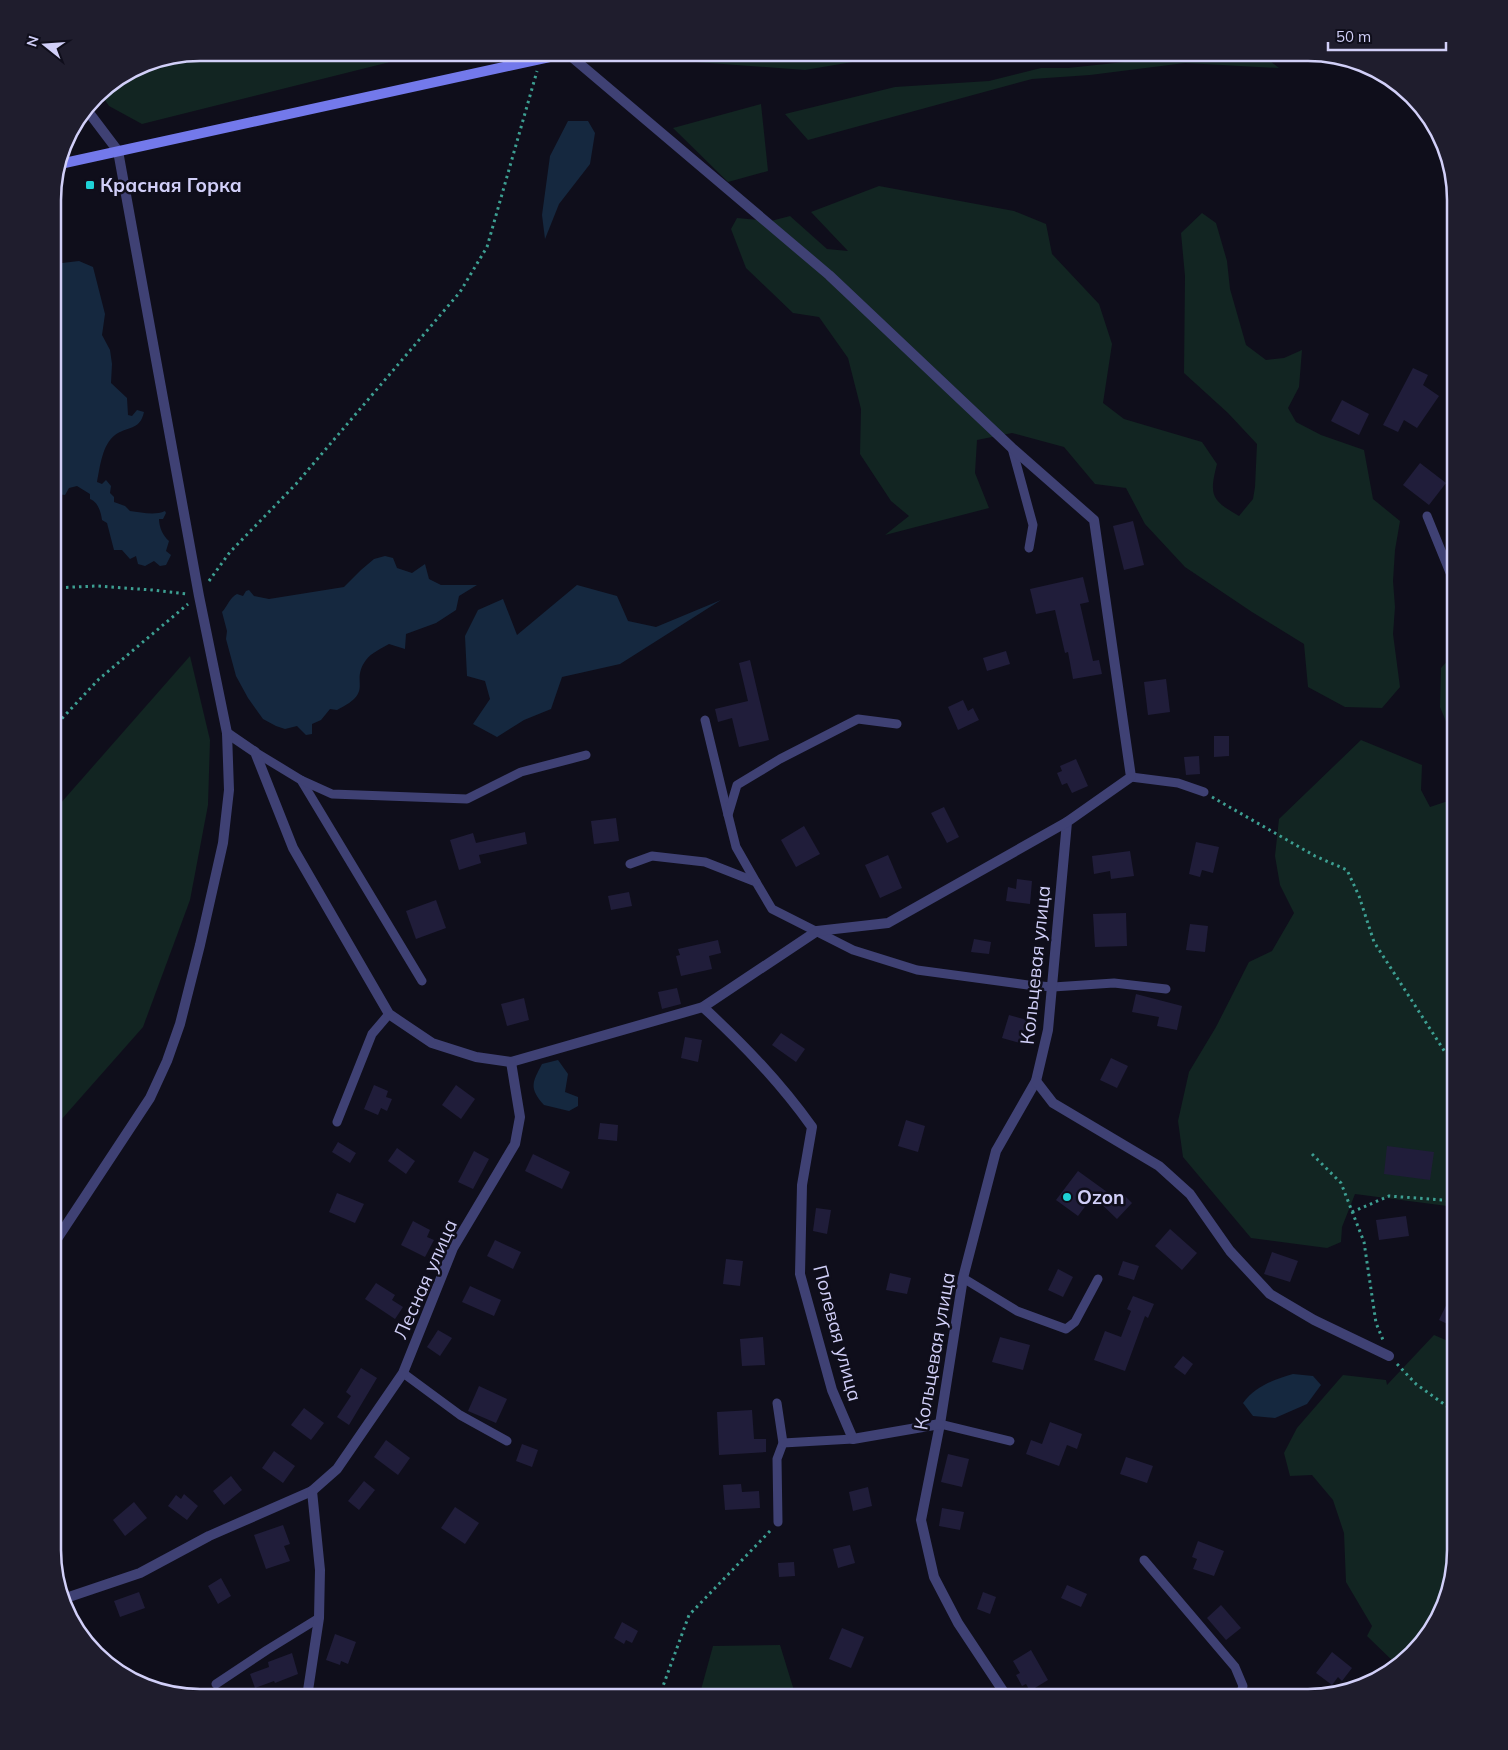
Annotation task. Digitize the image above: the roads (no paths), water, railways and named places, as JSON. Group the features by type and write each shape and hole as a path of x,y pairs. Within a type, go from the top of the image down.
{"main road":[{"path":"67,163 529,61"}],"street":[{"path":"227,733 255,752 293,848 388,1014 432,1043 476,1057 511,1062 703,1007 817,931 888,924 1066,822 1131,777 1094,520 1012,448 829,275 577,61"},
{"path":"61,1233 150,1098 167,1061 180,1024 200,946 223,843 229,790 227,733 198,596 118,151 90,115"},
{"name":"Кольцевая улица","path":"1001,1689 958,1623 934,1577 920,1520 940,1424 963,1278 996,1152 1036,1081 1048,1030 1066,822"},
{"name":"Полевая улица","path":"703,1007 748,1050 793,1100 812,1127 802,1185 800,1274 832,1390 853,1439"},
{"name":"Лесная улица","path":"70,1597 140,1573 209,1536 312,1491 337,1469 403,1372 453,1248 515,1144 520,1117 511,1062"},
{"path":"1036,1081 1053,1103 1159,1166 1190,1194 1230,1251 1270,1294 1314,1320 1389,1356"},
{"path":"853,1439 940,1424"},
{"path":"308,1689 319,1618 320,1570 312,1491"}],"lane":[{"path":"1012,448 1033,525 1029,548"},
{"path":"1427,516 1447,565"},
{"path":"728,814 737,785 780,759 858,719 897,724"},
{"path":"705,720 736,847 772,909 854,950 917,970 1053,987 1114,982 1166,989"},
{"path":"255,752 301,780 332,794 467,799 521,772 586,755"},
{"path":"1131,777 1178,783 1204,792"},
{"path":"301,780 422,981"},
{"path":"630,864 652,856 705,862 756,882"},
{"path":"337,1122 372,1034 388,1014"},
{"path":"963,1278 1017,1311 1066,1328 1075,1322 1098,1279"},
{"path":"403,1372 460,1415 507,1441"},
{"path":"776,1404 783,1443 777,1459 778,1522"},
{"path":"940,1424 1010,1441"},
{"path":"783,1443 853,1439"},
{"path":"1144,1560 1235,1667 1243,1686 1242,1689"},
{"path":"216,1684 319,1618"}],"water":[{"path":"568,121 588,121 595,133 590,164 559,204 545,239 542,215 550,156"},
{"path":"79,261 93,267 105,314 102,335 110,350 112,364 111,383 127,398 128,415 132,416 137,410 144,412 136,425 115,435 107,444 102,457 97,482 102,484 106,480 111,486 110,493 114,497 114,502 125,506 130,511 152,513 165,511 163,519 159,519 162,531 169,541 166,551 171,555 166,565 160,566 154,561 145,566 138,564 136,556 130,559 122,550 114,550 107,523 102,520 97,505 90,499 90,494 77,486 69,488 65,495 62,495 62,263"},
{"path":"385,556 393,558 397,568 412,573 425,564 429,579 441,585 477,585 459,596 456,610 436,623 406,634 405,649 389,644 371,655 361,668 359,692 356,697 337,710 330,709 321,720 312,724 312,734 306,735 297,726 285,729 263,719 248,698 236,676 226,639 227,631 222,612 230,600 237,594 243,596 249,590 254,596 269,599 344,587 374,559"},
{"path":"577,585 617,596 628,621 656,627 721,600 620,664 562,677 551,709 524,720 497,737 473,724 490,699 485,681 467,676 465,636 478,610 503,599 517,635"},
{"path":"558,1060 568,1074 565,1092 578,1097 578,1106 569,1111 544,1105 534,1090 534,1081 542,1064"},
{"path":"1293,1374 1313,1376 1321,1385 1307,1404 1275,1418 1253,1416 1243,1403 1248,1397 1265,1384"}],"place":[{"name":"Красная Горка","path":"90,185"},
{"name":"Ozon","path":"1067,1197"}]}
